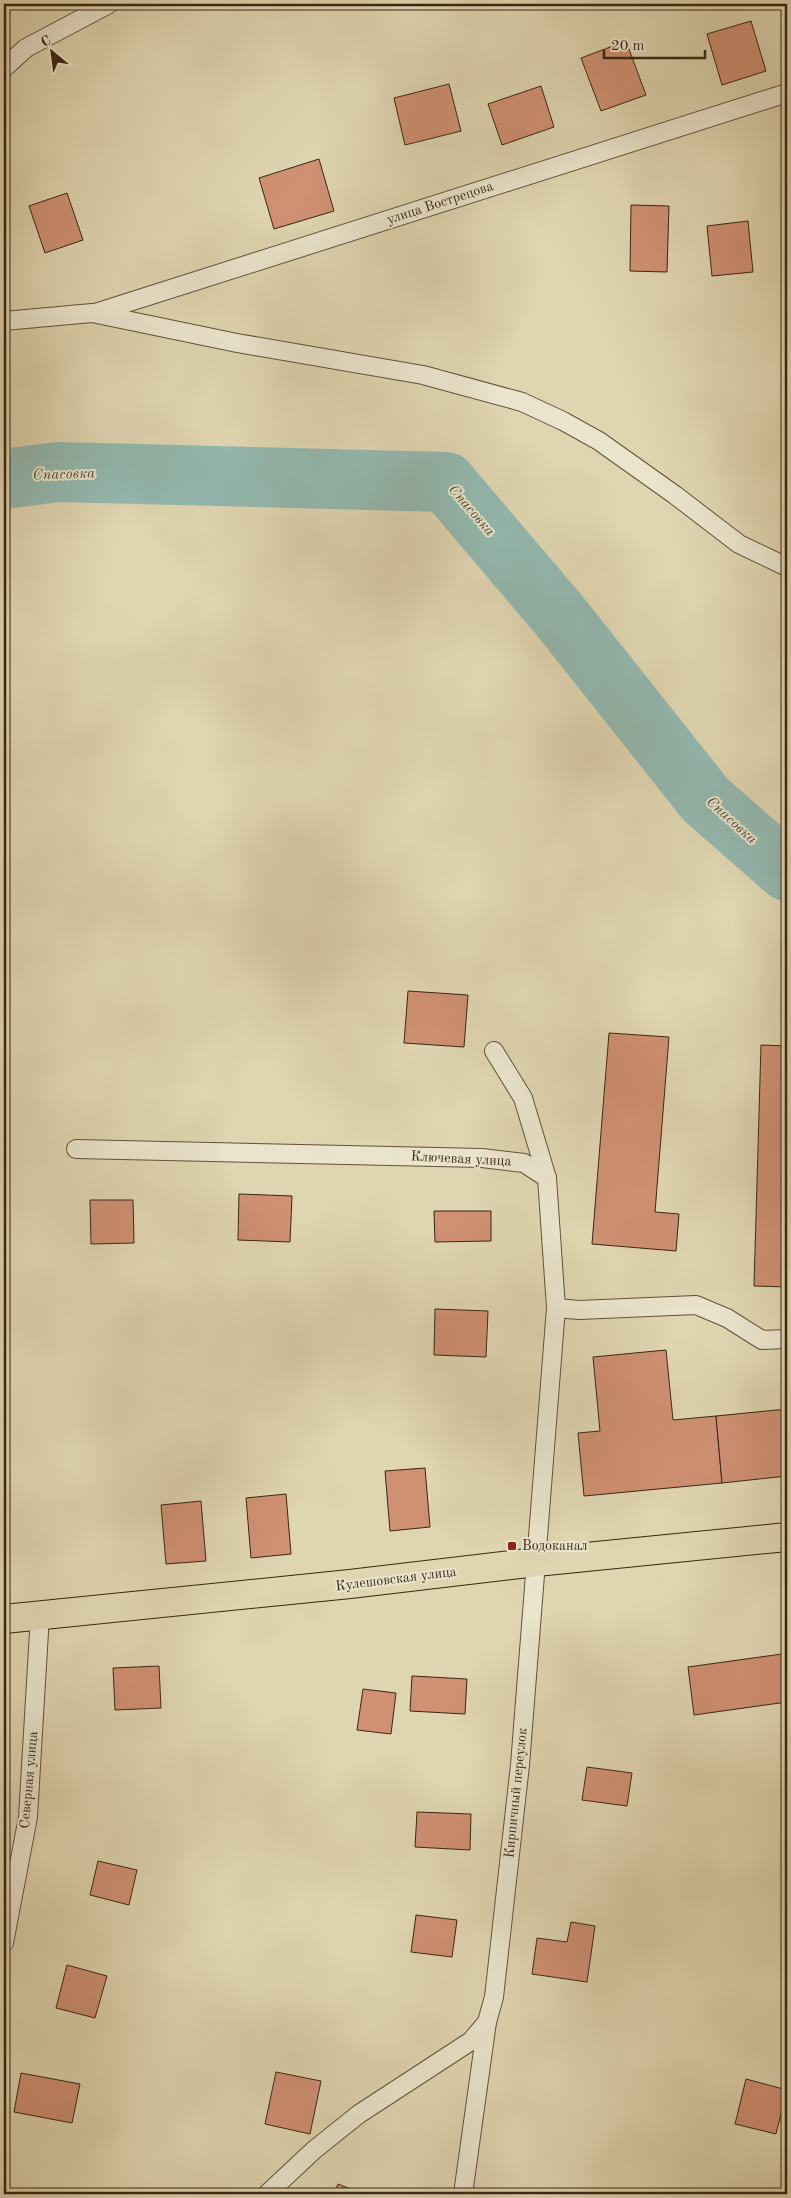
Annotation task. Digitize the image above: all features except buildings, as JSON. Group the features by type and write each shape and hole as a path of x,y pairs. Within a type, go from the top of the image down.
{"main road":[{"name":"Кулешовская улица","path":"4,1618 350,1584 536,1562 787,1538"}],"lane":[{"path":"4,68 26,48 109,4"},
{"name":"улица Вострецова","path":"92,314 787,93"},
{"path":"4,321 92,314 237,343 423,375 522,402 563,421 599,441 739,544 787,567"},
{"path":"494,1051 523,1098 547,1178 556,1308 536,1562"},
{"name":"Ключевая улица","path":"76,1149 482,1158 524,1163 547,1178"},
{"path":"556,1308 579,1310 696,1305 727,1318 762,1340 787,1339"},
{"name":"Кирпичный переулок","path":"463,2194 487,2022 494,1997 520,1765 536,1562"},
{"name":"Северная улица","path":"4,1943 28,1817 40,1615"},
{"name":"Кирпичный переулок","path":"267,2194 321,2144 360,2114 471,2041 487,2022"}],"waterway":[{"name":"Спасовка","path":"4,479 58,472 446,482 559,615 706,800 787,871"}],"place":[{"name":"Водоканал","path":"512,1546"}]}
